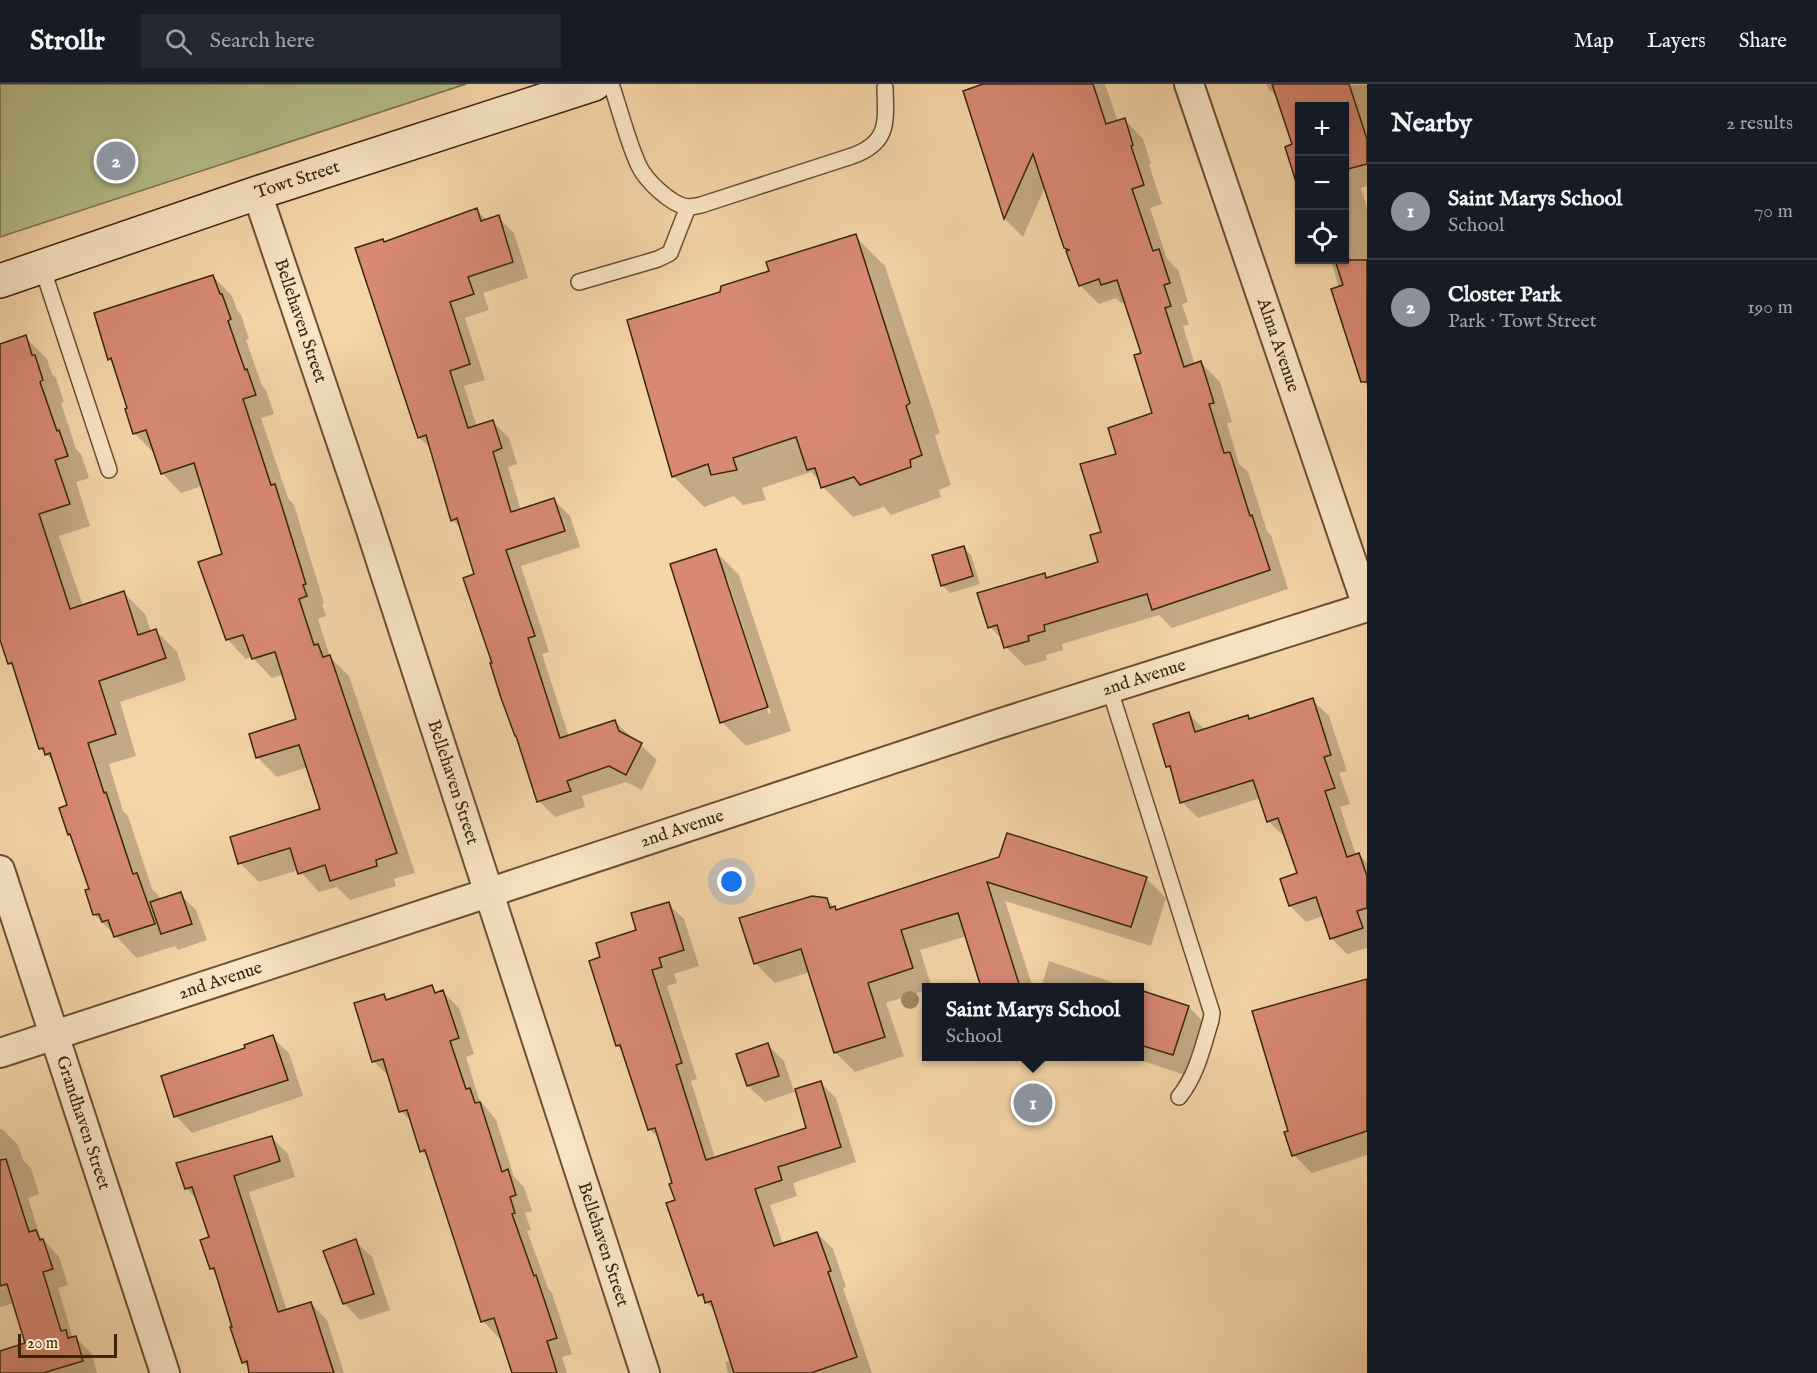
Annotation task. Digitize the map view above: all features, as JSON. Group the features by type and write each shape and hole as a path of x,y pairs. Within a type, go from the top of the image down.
{"street":[{"name":"Towt Street","path":"0,281 257,193 594,84"},
{"name":"Alma Avenue","path":"1189,84 1367,607"},
{"name":"Bellehaven Street","path":"257,193 367,518 645,1373"},
{"name":"2nd Avenue","path":"0,1053 988,728 1367,607"},
{"name":"Grandhaven Street","path":"0,870 165,1373"}],"lane":[{"path":"610,84 639,166 648,180 660,191 673,201 688,207 701,205 852,156 873,147 880,138 884,126 885,88"},
{"path":"579,282 658,259 670,253 688,207"},
{"path":"42,267 109,470"},
{"path":"1110,690 1212,1013 1195,1069 1188,1085 1179,1097"}],"green space":[{"path":"0,84 466,84 0,237"}],"building":[{"path":"983,84 1093,84 1106,124 1125,118 1133,145 1131,146 1144,185 1132,189 1153,251 1159,249 1170,283 1164,285 1171,306 1165,308 1184,367 1201,361 1214,403 1209,404 1224,453 1230,452 1270,570 1152,610 1147,594 1044,625 1045,631 1028,636 1029,641 1004,648 997,625 988,628 977,593 1045,573 1046,578 1098,562 1090,535 1101,532 1080,464 1116,454 1108,428 1152,413 1134,355 1141,353 1117,280 1101,285 1099,279 1079,286 1066,251 1069,250 1064,248 1033,154 1004,219 963,91"},
{"path":"1272,84 1349,84 1367,139 1367,164 1349,169 1349,102 1295,102 1295,179 1285,147 1292,144"},
{"path":"477,208 481,221 499,215 513,262 468,277 474,294 450,302 470,364 450,371 468,428 493,420 502,448 493,452 511,512 554,498 565,531 506,550 535,636 528,638 560,738 615,720 619,731 642,743 626,775 609,766 567,781 571,791 537,802 463,578 474,574 457,518 451,521 426,435 418,438 355,248 383,239 384,242"},
{"path":"856,234 910,403 906,406 922,455 910,460 911,467 860,485 854,477 821,488 815,468 807,470 796,437 733,458 737,470 711,475 708,464 672,477 627,320 720,292 721,286 769,271 766,262"},
{"path":"1349,260 1367,260 1367,382 1361,382 1331,289 1343,285 1336,264 1349,264"},
{"path":"213,275 231,319 228,321 256,395 243,399 271,485 275,484 306,584 303,585 307,596 299,599 314,645 318,644 323,657 330,655 397,853 376,860 377,866 330,881 325,865 298,874 290,848 238,864 230,837 320,809 299,745 256,758 249,734 296,719 275,652 252,659 243,635 226,640 198,562 222,554 194,463 161,474 146,430 133,434 111,358 108,360 94,313"},
{"path":"26,335 32,355 35,355 43,380 40,382 57,431 59,430 68,456 55,460 70,504 39,514 70,609 124,591 138,635 156,629 166,658 99,681 116,734 88,743 133,874 137,873 155,924 114,937 108,920 102,922 99,914 93,915 85,890 89,889 59,808 67,805 50,753 45,755 43,748 39,749 12,663 8,664 0,640 0,344"},
{"path":"964,546 973,576 941,586 932,555"},
{"path":"716,549 768,707 720,723 670,564"},
{"path":"1313,698 1331,755 1324,757 1335,788 1325,791 1347,857 1359,853 1367,876 1367,908 1357,911 1363,928 1330,939 1316,897 1289,906 1280,879 1297,873 1278,818 1267,822 1253,780 1180,803 1170,766 1166,767 1153,724 1189,712 1195,732 1248,715 1249,719"},
{"path":"1007,833 1147,877 1131,927 987,882 1019,983 980,983 958,913 901,930 913,968 868,983 885,1037 834,1053 801,949 754,964 739,918 812,896 827,898 830,908 835,906 836,910 999,857"},
{"path":"181,892 192,924 161,934 150,902"},
{"path":"669,902 684,950 659,958 662,967 652,970 682,1063 676,1065 706,1160 806,1128 795,1089 821,1081 841,1147 778,1167 782,1180 755,1189 774,1246 817,1232 857,1357 811,1373 734,1373 711,1301 705,1303 703,1294 698,1296 666,1203 675,1200 655,1128 648,1130 620,1045 616,1046 589,961 600,957 596,943 636,930 631,913"},
{"path":"1367,979 1367,1131 1292,1156 1284,1132 1288,1131 1252,1011"},
{"path":"432,985 435,993 443,990 459,1038 450,1041 466,1089 470,1088 475,1103 480,1102 502,1172 508,1169 516,1195 510,1197 515,1213 512,1214 557,1338 547,1341 557,1373 512,1373 494,1318 481,1322 425,1150 420,1152 407,1110 399,1112 383,1059 372,1062 354,1003 384,994 386,1000"},
{"path":"1144,991 1189,1006 1173,1055 1144,1046"},
{"path":"273,1035 288,1080 174,1117 161,1076 245,1048 244,1045"},
{"path":"768,1043 779,1076 747,1086 736,1054"},
{"path":"272,1136 280,1161 234,1176 278,1312 311,1302 334,1373 249,1373 247,1361 242,1363 230,1327 232,1327 214,1268 210,1269 200,1240 209,1237 192,1187 185,1189 176,1163"},
{"path":"6,1159 29,1232 36,1230 40,1240 43,1239 53,1269 43,1272 61,1331 66,1330 68,1338 76,1336 83,1361 43,1373 0,1373 0,1351 25,1343 7,1284 0,1286 0,1160"},
{"path":"356,1239 374,1294 343,1304 323,1251"}],"place":[{"name":"Closter Park","path":"116,161"},
{"name":"Saint Marys School","path":"1033,1103"}]}
